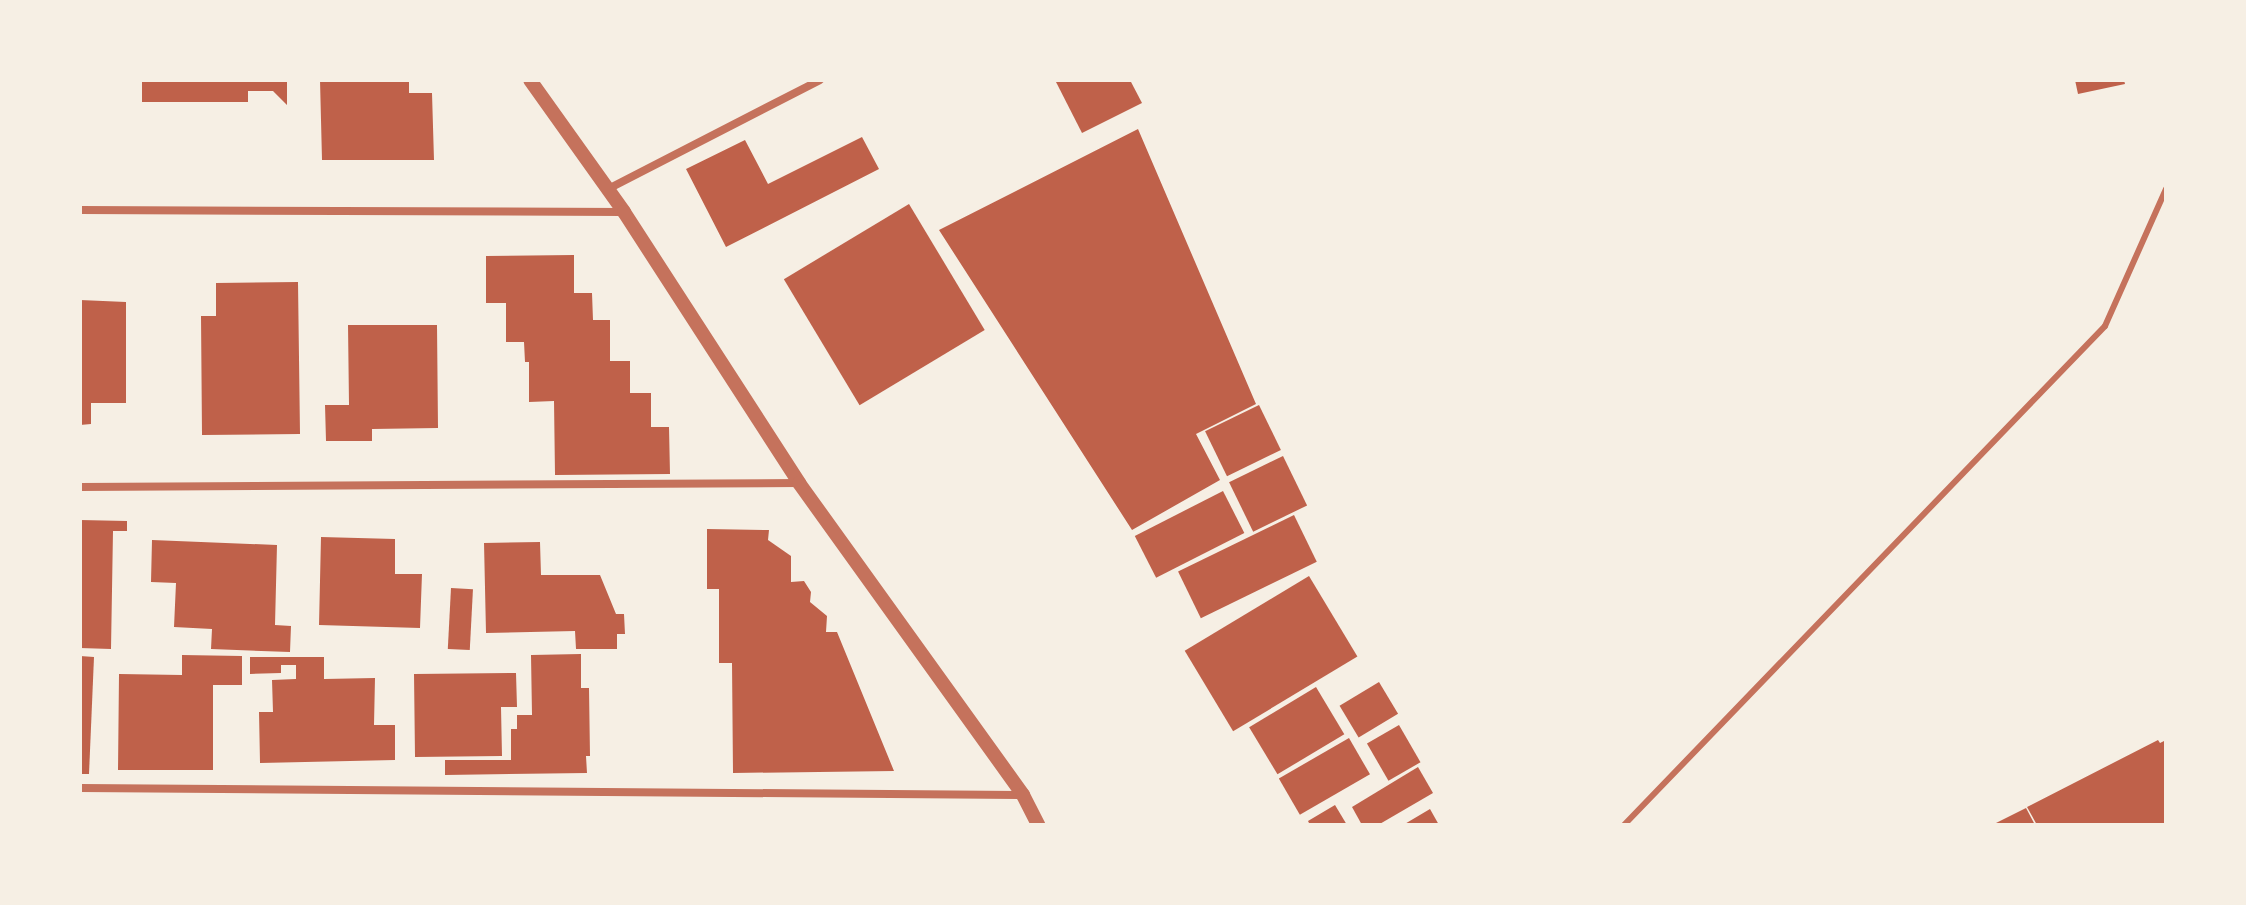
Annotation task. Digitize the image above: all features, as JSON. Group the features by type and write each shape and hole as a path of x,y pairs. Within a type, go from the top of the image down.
{"street":[{"path":"530,80 624,212 799,483 1023,795 1038,825"},
{"path":"608,189 820,80"},
{"path":"80,210 624,212"},
{"path":"80,487 799,483"},
{"path":"80,788 1023,795"}],"lane":[{"path":"1624,825 2105,326 2166,189"}],"building":[{"path":"142,80 287,80 287,105 273,91 248,91 248,102 142,102"},
{"path":"320,80 409,80 409,93 432,93 434,160 322,160"},
{"path":"1055,80 1130,80 1142,103 1082,133"},
{"path":"2075,80 2124,80 2125,84 2078,94"},
{"path":"1138,129 1256,404 1196,434 1220,480 1132,530 939,230"},
{"path":"862,137 879,169 726,247 686,169 745,140 768,184"},
{"path":"909,204 985,330 860,405 784,279"},
{"path":"574,255 574,293 592,293 593,320 610,320 610,361 630,361 630,393 651,393 651,427 669,427 670,474 555,475 554,401 529,402 529,362 525,362 524,342 506,342 506,303 486,303 486,256"},
{"path":"298,282 300,434 202,435 201,316 216,316 216,283"},
{"path":"80,300 126,302 126,403 91,403 91,424 80,425"},
{"path":"348,325 437,325 438,428 372,429 372,441 326,441 325,405 349,405"},
{"path":"1259,405 1281,450 1227,476 1205,431"},
{"path":"1283,456 1307,505 1253,532 1229,482"},
{"path":"1223,491 1244,533 1156,578 1135,536"},
{"path":"1294,515 1317,562 1201,618 1178,572"},
{"path":"80,520 127,521 127,531 113,531 111,649 80,648"},
{"path":"707,529 769,530 768,540 791,556 791,582 804,581 811,592 810,602 827,616 826,632 837,632 894,771 733,773 732,663 719,663 719,589 707,589"},
{"path":"321,537 395,539 395,574 422,574 420,628 319,625"},
{"path":"152,540 277,545 275,625 291,626 290,652 211,649 212,629 174,627 176,583 151,582"},
{"path":"540,542 541,575 600,575 616,614 624,614 625,634 617,634 617,649 576,649 575,631 486,633 484,543"},
{"path":"1309,576 1357,657 1233,731 1185,651"},
{"path":"451,588 473,589 470,650 448,649"},
{"path":"581,654 581,688 589,688 590,756 586,756 587,773 445,775 445,760 511,760 511,729 517,729 517,715 532,715 531,655"},
{"path":"182,655 242,656 242,685 213,685 213,770 118,770 119,674 182,675"},
{"path":"80,656 94,657 89,774 80,774"},
{"path":"250,657 324,657 324,679 375,678 374,725 395,725 395,760 260,763 259,712 273,712 272,680 296,679 296,665 281,665 281,673 250,674"},
{"path":"516,673 517,707 501,707 502,756 415,757 414,674"},
{"path":"1379,682 1398,714 1359,737 1340,706"},
{"path":"1316,687 1344,734 1277,774 1249,727"},
{"path":"1399,725 1420,762 1388,781 1367,744"},
{"path":"1349,738 1370,774 1300,815 1279,779"},
{"path":"2158,740 2160,743 2166,740 2166,825 2037,825 2027,807"},
{"path":"1418,767 1433,793 1378,825 1362,825 1352,807"},
{"path":"1335,805 1347,825 1310,825 1308,821"},
{"path":"2026,808 2035,825 1992,825"},
{"path":"1430,809 1439,825 1403,825"}]}
